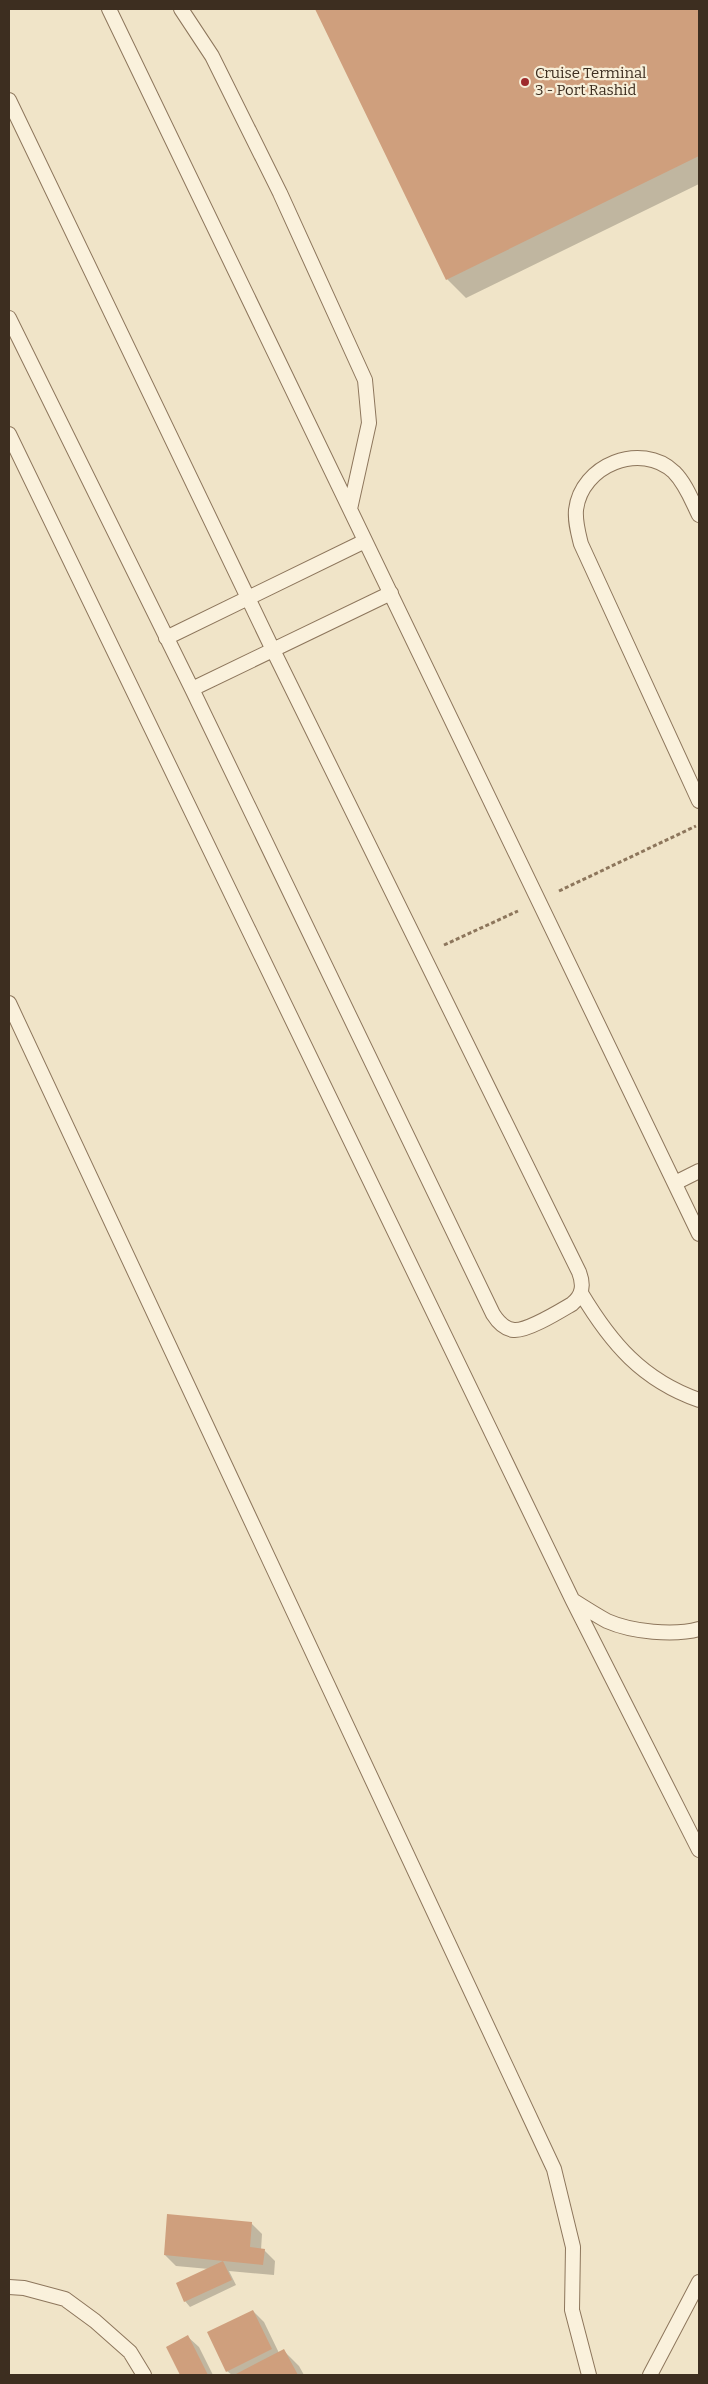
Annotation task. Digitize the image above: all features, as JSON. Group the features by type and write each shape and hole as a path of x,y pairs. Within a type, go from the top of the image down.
{"lane":[{"path":"109,9 699,1234"},
{"path":"181,9 221,73 280,193 365,380 369,423 350,509"},
{"path":"9,100 273,650 579,1272 582,1286 581,1293 572,1304 522,1330 508,1328 497,1320 192,689 9,318"},
{"path":"9,434 573,1601 699,1850"},
{"path":"699,515 685,486 673,472 658,462 641,458 623,459 606,466 592,476 582,491 576,508 576,526 581,544 699,800"},
{"path":"166,638 366,541"},
{"path":"192,689 391,593"},
{"path":"9,1003 554,2169 574,2247 572,2310 589,2375"},
{"path":"675,1183 699,1171"},
{"path":"581,1293 602,1329 625,1355 652,1377 682,1394 699,1400"},
{"path":"573,1601 609,1622 648,1632 690,1632 699,1629"},
{"path":"650,2375 699,2282"},
{"path":"9,2287 24,2288 65,2299 95,2321 130,2352 144,2375"}],"building":[{"name":"Cruise Terminal 3 - Port Rashid","path":"315,9 699,9 699,156 446,280"},
{"path":"167,2214 252,2222 250,2247 265,2249 263,2265 164,2255"},
{"path":"223,2261 232,2280 184,2302 176,2283"},
{"path":"253,2310 272,2349 226,2372 207,2332"},
{"path":"188,2335 208,2375 180,2375 166,2347"},
{"path":"284,2349 298,2375 234,2375"}],"place":[{"name":"Cruise Terminal 3 - Port Rashid","path":"525,82"}]}
